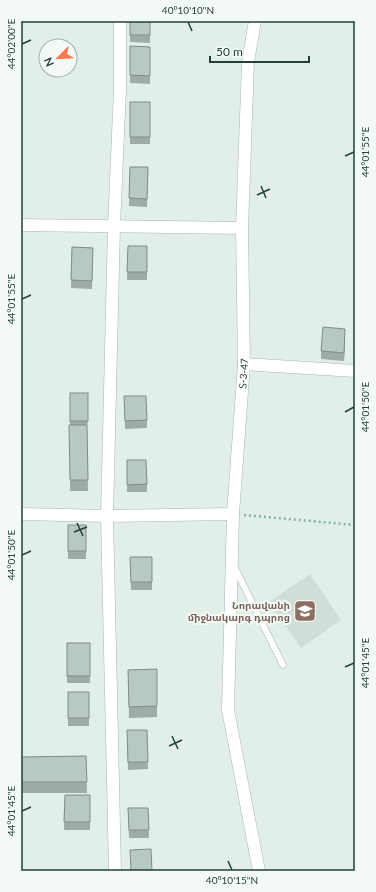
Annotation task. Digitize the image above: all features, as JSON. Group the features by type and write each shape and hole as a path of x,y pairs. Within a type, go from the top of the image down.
{"street":[{"path":"114,871 107,516 120,21"},
{"name":"Տ-3-47","path":"255,21 248,62 242,228 244,364 233,514 228,710 259,871"},
{"path":"21,225 242,228"},
{"path":"244,364 355,371"},
{"path":"21,514 107,516 233,514"}],"lane":[{"path":"232,563 283,665"}],"path":[{"path":"233,514 355,525"}],"shaded area":[{"name":"Նորավանի միջնակարգ դպրոց","path":"310,574 341,620 301,648 269,602"}],"building":[{"path":"130,21 150,21 150,35 130,35"},
{"path":"130,46 150,47 150,76 130,75"},
{"path":"130,102 150,102 150,137 130,137"},
{"path":"130,167 148,167 147,199 129,198"},
{"path":"128,246 147,246 147,272 127,272"},
{"path":"72,247 93,248 92,281 71,280"},
{"path":"323,327 345,329 344,353 321,351"},
{"path":"70,393 88,393 88,421 70,421"},
{"path":"124,396 146,396 147,420 125,421"},
{"path":"69,425 87,425 88,480 70,480"},
{"path":"127,460 146,460 147,484 127,485"},
{"path":"68,525 86,525 86,551 68,551"},
{"path":"130,557 152,557 152,582 131,582"},
{"path":"67,643 90,643 90,676 67,676"},
{"path":"157,669 157,706 129,707 128,670"},
{"path":"68,692 89,692 89,718 68,718"},
{"path":"127,730 147,730 148,762 128,762"},
{"path":"86,756 87,782 21,782 21,757"},
{"path":"65,795 90,795 90,822 64,822"},
{"path":"128,808 148,808 149,830 129,830"},
{"path":"151,849 152,871 131,871 130,850"}],"place":[{"name":"Նորավանի միջնակարգ դպրոց","path":"305,611"}]}
